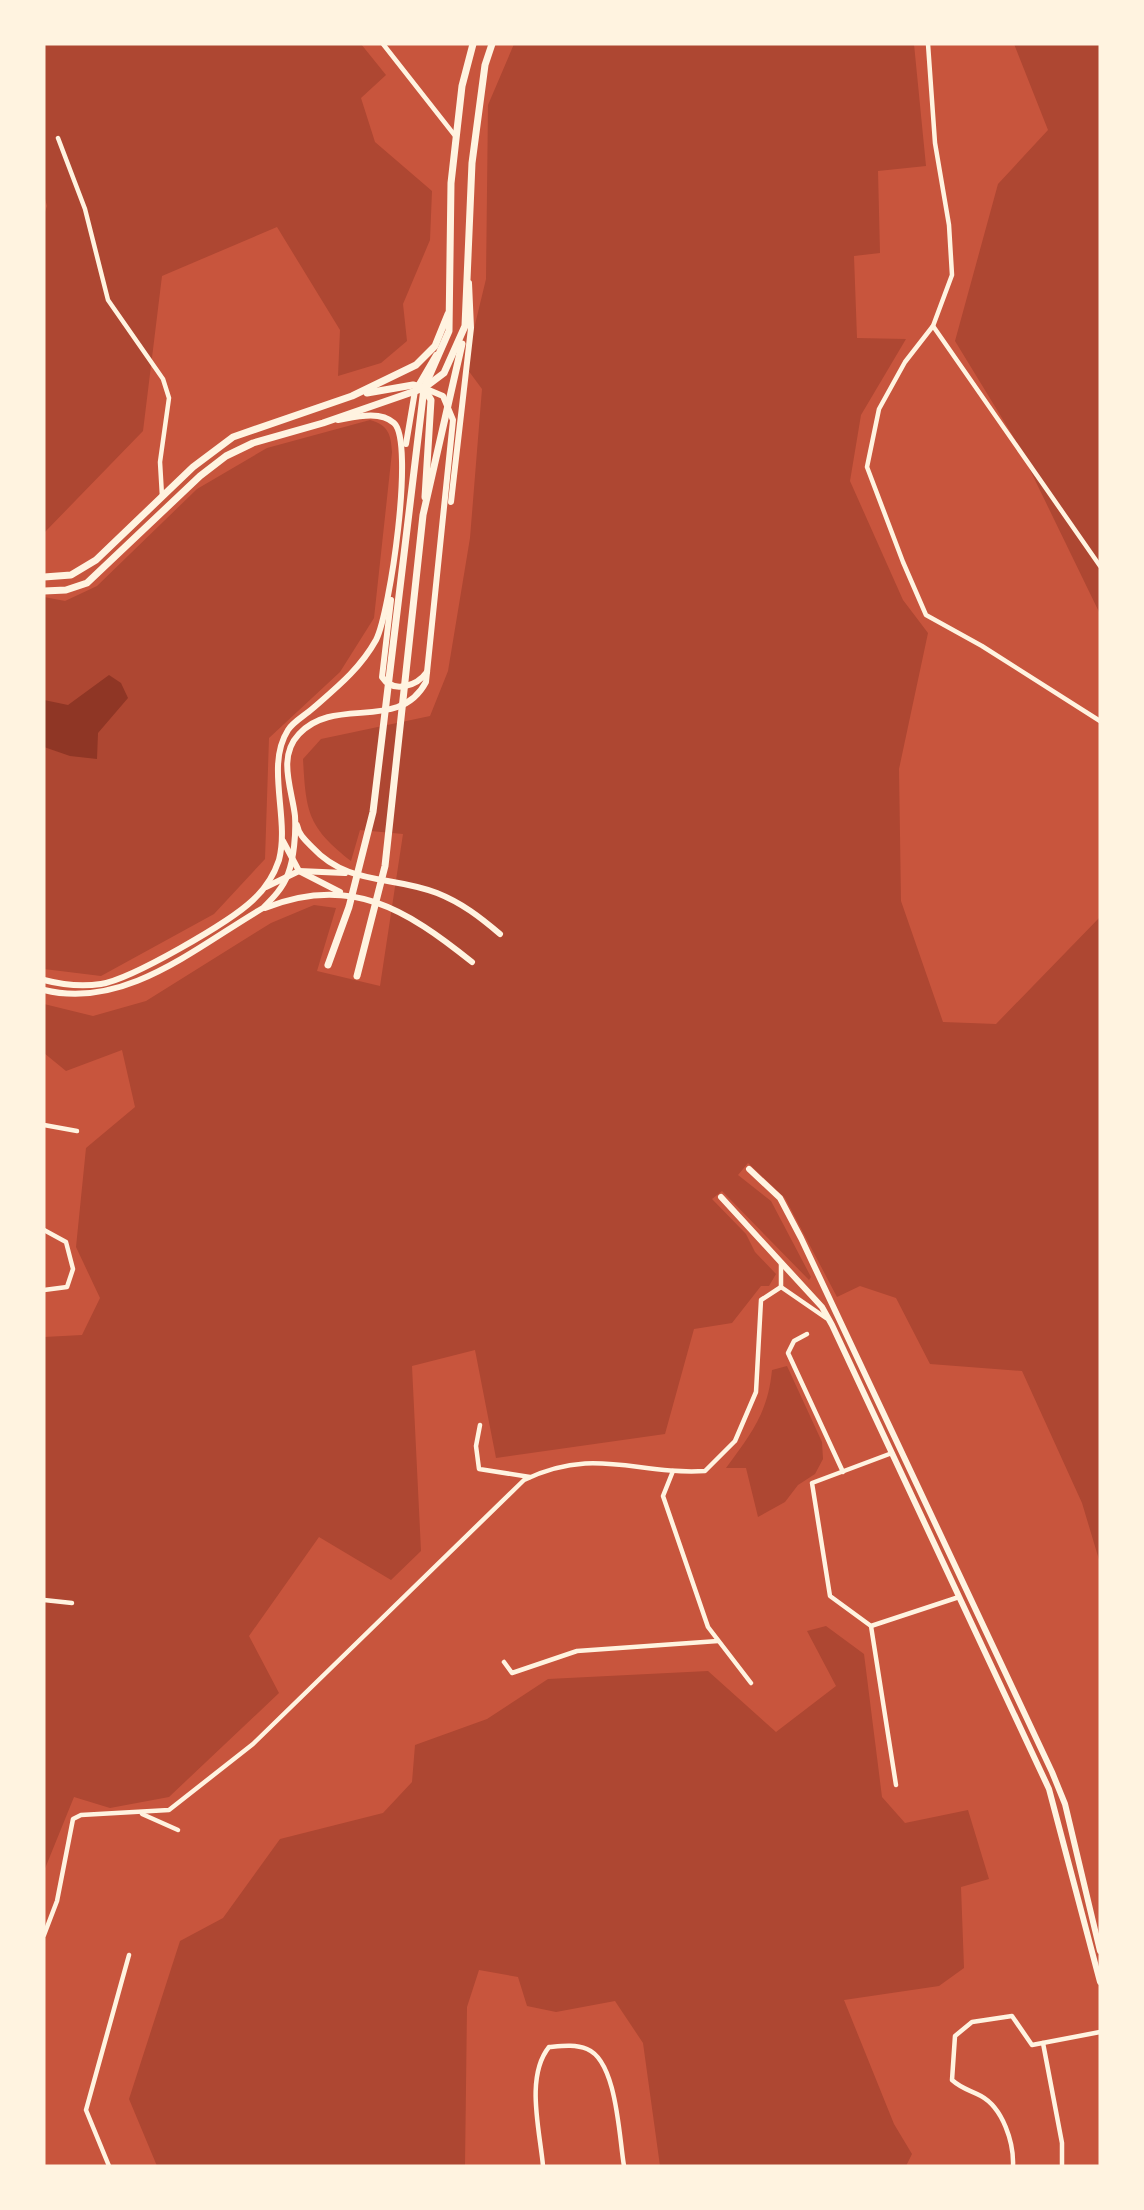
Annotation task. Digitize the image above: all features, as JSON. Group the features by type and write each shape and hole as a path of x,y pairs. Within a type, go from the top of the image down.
{"main road":[{"path":"428,670 416,682 397,688 390,686 382,677 403,459 419,388 449,331 451,183 462,86 473,44"},
{"path":"423,515 465,326 472,163 485,65 492,44"},
{"path":"347,873 321,857 301,836 295,817 287,759 289,748 299,733 322,719 406,706 421,692 428,670 471,328 468,275"},
{"path":"44,577 55,578 80,571 216,448 233,437 352,396 416,365 435,346 451,307"},
{"path":"44,591 66,590 87,583 200,476 226,456 253,443 323,423 419,388 444,373 465,326"},
{"path":"352,396 419,388 443,396 449,404 453,436 439,576"},
{"path":"356,975 385,866 423,515 432,416 431,400 419,388"},
{"path":"328,965 353,896 373,812 404,555 419,388"},
{"path":"323,423 383,416 400,431 403,459"},
{"path":"264,889 279,860 284,815 276,768 288,730 354,671 369,651 384,620 393,577"},
{"path":"263,908 277,894 288,874 295,817"},
{"path":"282,839 299,871 341,892 404,912 472,961"},
{"path":"44,980 78,986 120,979 243,908 264,889 288,874 299,871 347,873 435,892 468,907 500,934"},
{"path":"326,886 328,872"},
{"path":"44,990 79,995 120,989 263,908 302,896 341,892"},
{"path":"749,1169 780,1198 801,1238 1052,1772 1065,1804 1100,1951"},
{"path":"721,1197 830,1320 1049,1789 1100,1982"}],"street":[{"path":"383,44 456,138"},
{"path":"928,44 934,143 949,225 952,275 933,326 905,362 879,409 867,467 926,615 982,646 1100,720"},
{"path":"58,138 85,209 108,300 163,379 169,398 160,462 162,497"},
{"path":"933,326 1100,566"},
{"path":"44,1125 77,1131"},
{"path":"44,1230 65,1242 73,1269 67,1287 44,1290"},
{"path":"781,1263 781,1287"},
{"path":"781,1287 830,1320"},
{"path":"44,1935 57,1901 73,1819 80,1815 141,1814 169,1810 253,1744 531,1477 564,1465 611,1462 673,1471 705,1471 735,1441 756,1392 761,1300 781,1287"},
{"path":"807,1334 794,1340 788,1353 843,1472"},
{"path":"480,1425 476,1446 479,1469 531,1477"},
{"path":"892,1453 812,1483 830,1596 871,1626 896,1785"},
{"path":"673,1471 663,1496 708,1627 751,1683"},
{"path":"871,1626 959,1597"},
{"path":"44,1600 72,1603"},
{"path":"503,1662 512,1673 577,1651 718,1641"},
{"path":"141,1814 177,1830"},
{"path":"109,2166 86,2110 129,1955"},
{"path":"1013,2166 1007,2128 982,2097 966,2092 952,2080 955,2036 972,2022 1012,2016 1032,2045 1100,2032"},
{"path":"1043,2043 1062,2143 1062,2166"},
{"path":"543,2166 536,2076 539,2059 549,2047 572,2045 589,2049 600,2058 610,2075 624,2166"}],"shaded area":[{"path":"44,44 361,44 386,75 361,98 375,142 432,191 430,240 403,304 407,341 381,363 338,376 340,330 277,227 162,276 143,431 44,533 44,215 47,206 44,195"},
{"path":"514,44 914,44 926,166 878,171 880,253 854,256 857,338 906,339 861,415 850,481 903,600 928,633 899,769 901,901 943,1022 996,1024 1100,917 1100,1563 1082,1503 1022,1371 930,1364 896,1298 860,1286 837,1297 785,1198 748,1163 738,1175 771,1201 811,1277 809,1280 722,1191 712,1199 746,1234 755,1252 776,1274 769,1286 761,1286 732,1323 694,1329 665,1434 496,1458 475,1350 412,1366 421,1551 391,1580 319,1537 249,1636 279,1693 169,1797 110,1808 74,1797 44,1871 44,1337 82,1335 100,1298 76,1247 86,1148 135,1107 122,1050 66,1071 44,1053 44,1004 93,1016 146,1001 271,923 314,905 336,908 317,971 380,986 403,834 360,830 351,861 326,838 312,818 306,793 303,759 321,739 430,716 448,671 470,538 482,389 465,366 486,279 488,105"},
{"path":"1014,44 1100,44 1100,614 1016,441 955,341 998,184 1048,130"},
{"path":"370,420 385,428 391,440 392,452 374,618 340,672 269,738 265,859 214,914 101,976 44,969 44,597 65,601 97,586 197,489 267,448"},
{"path":"109,675 121,683 128,698 98,733 97,759 70,756 44,747 44,700 68,705"},
{"path":"787,1366 822,1442 823,1459 815,1474 798,1485 785,1502 758,1517 746,1468 726,1468 757,1422 767,1399 772,1370"},
{"path":"826,1626 864,1654 882,1797 905,1823 968,1810 989,1879 961,1887 964,1968 939,1986 844,2000 894,2124 912,2154 906,2166 660,2166 643,2043 615,2001 556,2012 527,2006 518,1977 479,1970 467,2007 465,2166 157,2166 129,2099 180,1941 223,1918 280,1839 383,1813 412,1782 415,1745 487,1719 548,1679 708,1671 776,1732 836,1686 807,1631"}]}
